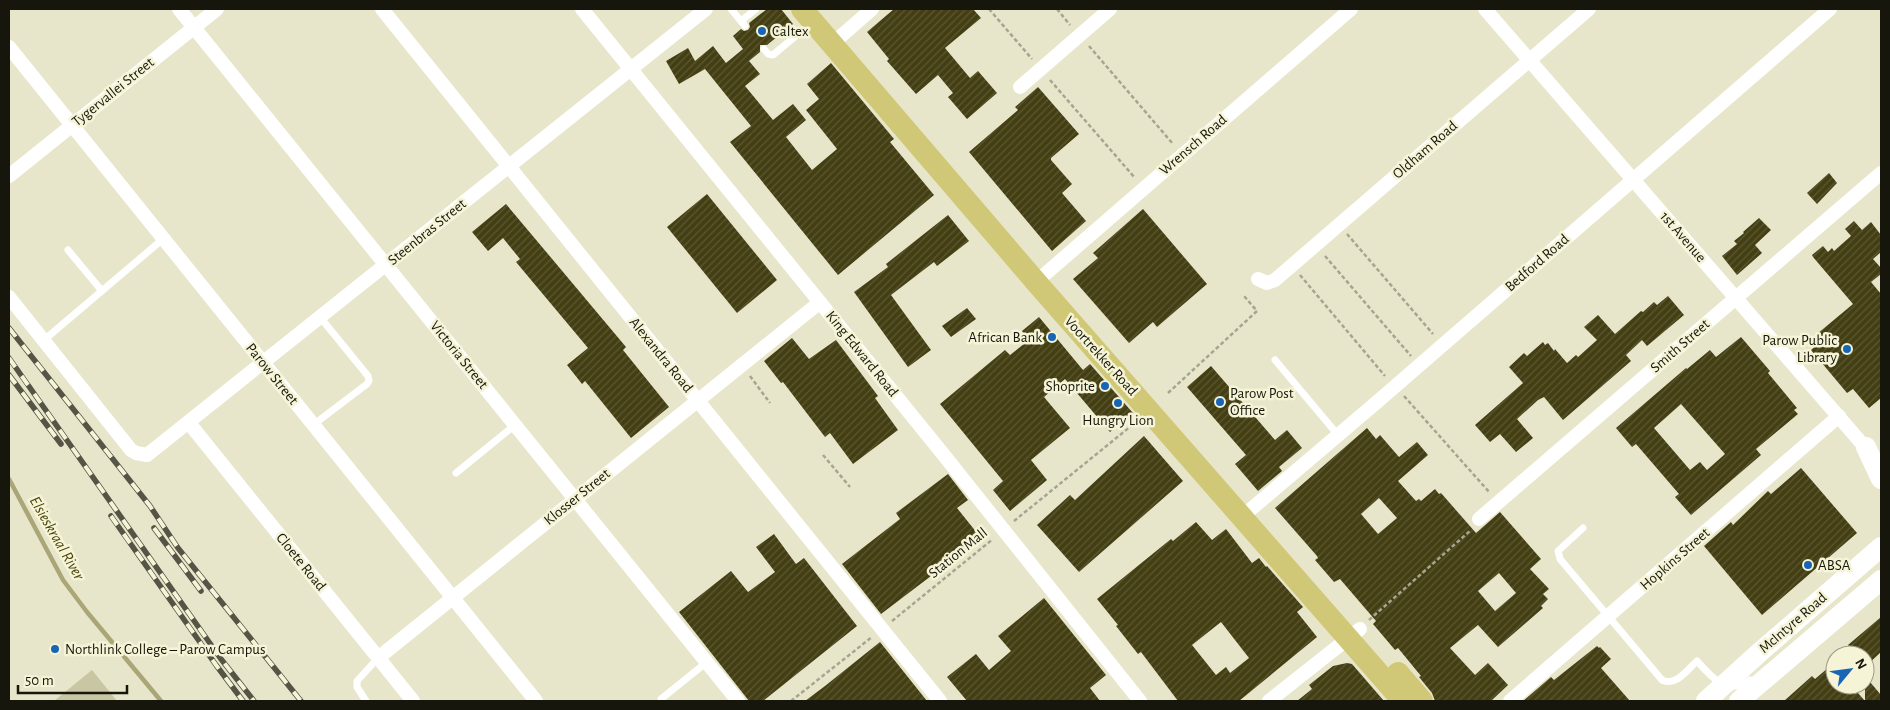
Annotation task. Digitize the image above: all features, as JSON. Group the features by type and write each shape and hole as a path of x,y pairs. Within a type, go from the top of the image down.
{"main road":[{"name":"Voortrekker Road","path":"813,13 838,39 1042,277 1354,634 1403,701"},
{"path":"1866,447 1881,479"},
{"path":"1856,569 1881,532"},
{"name":"McIntyre Road","path":"1706,701 1881,547"},
{"name":"McIntyre Road","path":"1739,701 1881,580"},
{"name":"Voortrekker Road","path":"1354,634 1422,701"}],"street":[{"name":"Victoria Street","path":"179,9 738,701"},
{"name":"Tygervallei Street","path":"9,176 217,9"},
{"name":"Alexandra Road","path":"382,9 940,701"},
{"name":"King Edward Road","path":"582,9 943,454 1140,701"},
{"name":"Steenbras Street","path":"44,340 131,450 136,454 147,455 706,9"},
{"path":"838,39 872,9"},
{"path":"1020,87 1110,9"},
{"name":"Wrensch Road","path":"1042,277 1351,9"},
{"name":"1st Avenue","path":"1485,9 1881,466"},
{"name":"Oldham Road","path":"1258,279 1267,283 1275,280 1589,9"},
{"name":"Bedford Road","path":"1249,512 1830,9"},
{"name":"Parow Street","path":"9,47 536,701"},
{"name":"Smith Street","path":"1475,524 1881,173"},
{"path":"9,297 44,340"},
{"name":"Klosser Street","path":"378,658 451,597 819,302"},
{"name":"Hopkins Street","path":"1510,701 1839,416"},
{"name":"Cloete Road","path":"189,423 413,701"},
{"path":"1269,701 1354,634"}],"lane":[{"path":"731,9 743,23 756,9"},
{"path":"764,49 770,55 776,53 813,13"},
{"path":"44,340 163,239"},
{"path":"68,250 102,291"},
{"path":"313,425 369,381 368,376 320,317"},
{"path":"1275,360 1338,435"},
{"path":"456,473 515,425"},
{"path":"1583,528 1561,548 1558,555 1662,680 1673,682 1698,661 1713,679 1737,686 1761,674 1774,671"},
{"name":"Klosser Street","path":"366,701 357,687 357,681 378,658"},
{"path":"661,700 707,662"}],"path":[{"path":"989,9 1136,179"},
{"path":"1057,9 1175,146"},
{"path":"1345,231 1436,337"},
{"path":"1322,252 1412,357"},
{"path":"1299,274 1386,377"},
{"path":"1168,393 1257,311 1244,296"},
{"path":"741,365 770,403"},
{"path":"1399,393 1406,397 1492,496"},
{"name":"Station Mall","path":"791,701 882,630 1139,419"},
{"path":"823,455 850,487"},
{"path":"1354,634 1475,524"}],"shaded area":[{"path":"92,670 117,701 54,701"}],"building":[{"path":"767,9 781,9 793,24 767,45 760,45 760,52 749,61 760,74 745,86 773,120 793,104 806,120 786,137 812,170 837,149 806,110 819,99 807,84 831,63 894,139 890,142 934,195 838,275 730,142 751,126 705,69 679,84 666,61 688,48 695,61 713,46 726,63 743,49 733,36 741,29 744,31 748,30 750,27 749,23"},
{"path":"894,9 973,9 981,18 945,48 970,78 978,71 997,93 967,119 948,97 953,93 938,75 916,94 887,61 889,59 867,32"},
{"path":"1038,87 1079,134 1051,160 1072,184 1062,193 1086,221 1052,251 969,152 1018,110 1015,107"},
{"path":"1829,173 1837,183 1817,204 1807,193"},
{"path":"707,194 777,280 737,313 667,227"},
{"path":"506,204 626,347 623,350 669,407 631,438 585,381 582,384 567,365 588,348 516,262 520,259 503,238 488,251 472,232"},
{"path":"1143,209 1207,284 1157,327 1153,322 1129,343 1073,279 1098,258 1093,253"},
{"path":"948,215 969,241 937,266 934,262 891,295 931,350 908,367 854,292 888,267 886,264"},
{"path":"1759,218 1771,230 1755,245 1762,253 1737,275 1722,256 1737,244 1734,241"},
{"path":"1854,221 1862,230 1871,222 1881,235 1881,252 1873,259 1881,268 1881,274 1871,282 1881,294 1881,398 1869,408 1853,389 1847,393 1811,350 1823,340 1817,334 1853,304 1812,255 1823,246 1828,252 1832,248 1834,251 1851,236 1845,229"},
{"path":"1668,296 1684,315 1647,346 1642,340 1626,355 1631,361 1563,420 1544,397 1538,400 1517,419 1533,438 1516,452 1500,434 1490,442 1475,425 1523,383 1509,367 1524,353 1527,356 1543,342 1545,345 1548,343 1567,363 1576,355 1578,357 1597,340 1584,327 1598,315 1615,334 1641,311 1643,312 1654,302 1657,305"},
{"path":"967,308 976,319 951,337 942,326"},
{"path":"1039,317 1083,370 1090,364 1133,413 1110,432 1065,379 1044,397 1070,428 1031,460 1047,480 1010,511 993,490 1003,481 940,404 1005,350 1010,355 1029,340 1022,331"},
{"path":"1741,337 1770,371 1768,373 1797,408 1794,410 1798,414 1756,449 1761,455 1691,515 1675,497 1679,494 1636,444 1632,447 1616,428 1710,350 1716,357","holes":["1681,404 1725,454 1707,470 1700,462 1690,470 1654,428"]},
{"path":"792,338 809,359 836,340 878,396 875,398 898,430 853,464 830,433 825,437 783,382 781,383 764,361"},
{"path":"1211,366 1275,440 1287,430 1302,448 1279,467 1282,471 1258,491 1235,464 1246,455 1187,387"},
{"path":"1367,428 1376,439 1380,435 1399,457 1417,442 1428,455 1398,481 1416,501 1419,499 1421,501 1435,489 1439,494 1441,493 1476,533 1500,512 1541,559 1530,569 1549,589 1543,594 1548,599 1541,606 1543,608 1498,647 1478,625 1450,648 1475,675 1488,663 1508,685 1491,701 1435,701 1432,693 1419,677 1421,676 1398,648 1395,650 1373,624 1376,621 1340,579 1334,582 1315,560 1318,558 1317,556 1275,508","holes":["1379,498 1397,518 1378,534 1361,514","1499,573 1516,593 1495,611 1478,591"]},
{"path":"1144,436 1183,481 1079,572 1037,525 1070,495 1075,500"},
{"path":"1801,468 1857,533 1762,615 1704,546 1731,522 1733,525 1768,491 1771,494"},
{"path":"948,474 968,500 957,508 981,538 881,614 842,564 900,519 896,513"},
{"path":"1196,522 1212,540 1226,529 1252,563 1259,558 1303,607 1297,612 1317,637 1239,701 1178,701 1141,652 1138,654 1097,599 1171,539 1173,541","holes":["1221,622 1249,658 1230,673 1226,667 1216,675 1192,645"]},
{"path":"774,534 796,564 804,558 857,626 763,701 749,701 679,612 731,571 748,592 775,572 756,547"},
{"path":"1044,598 1106,675 1090,688 1100,701 967,701 947,677 976,654 989,670 1011,651 998,636"},
{"path":"1881,617 1881,652 1875,658 1875,645 1848,645"},
{"path":"880,642 927,701 805,701 825,686"},
{"path":"1597,646 1611,659 1601,668 1630,701 1523,701 1551,677 1554,680"},
{"path":"1347,663 1352,664 1384,701 1297,701 1312,689 1309,685 1333,666"},
{"path":"1825,670 1825,695 1860,695 1865,701 1784,701 1812,676 1815,679"},
{"path":"1875,688 1881,695 1881,701 1865,701 1865,695 1875,695"}],"waterway":[{"name":"Elsieskraal River","path":"9,479 63,580 161,701"}],"railway":[{"path":"9,328 150,506 178,548 301,701"},
{"path":"9,358 221,659 254,701"},
{"path":"9,375 61,444"},
{"path":"111,516 243,701"},
{"path":"154,528 201,591"}],"place":[{"name":"Caltex","path":"762,31"},
{"name":"African Bank","path":"1052,337"},
{"name":"Parow Public Library","path":"1847,349"},
{"name":"Shoprite","path":"1105,386"},
{"name":"Parow Post Office","path":"1220,402"},
{"name":"Hungry Lion","path":"1118,403"},
{"name":"ABSA","path":"1808,565"},
{"name":"Northlink College – Parow Campus","path":"55,649"}]}
